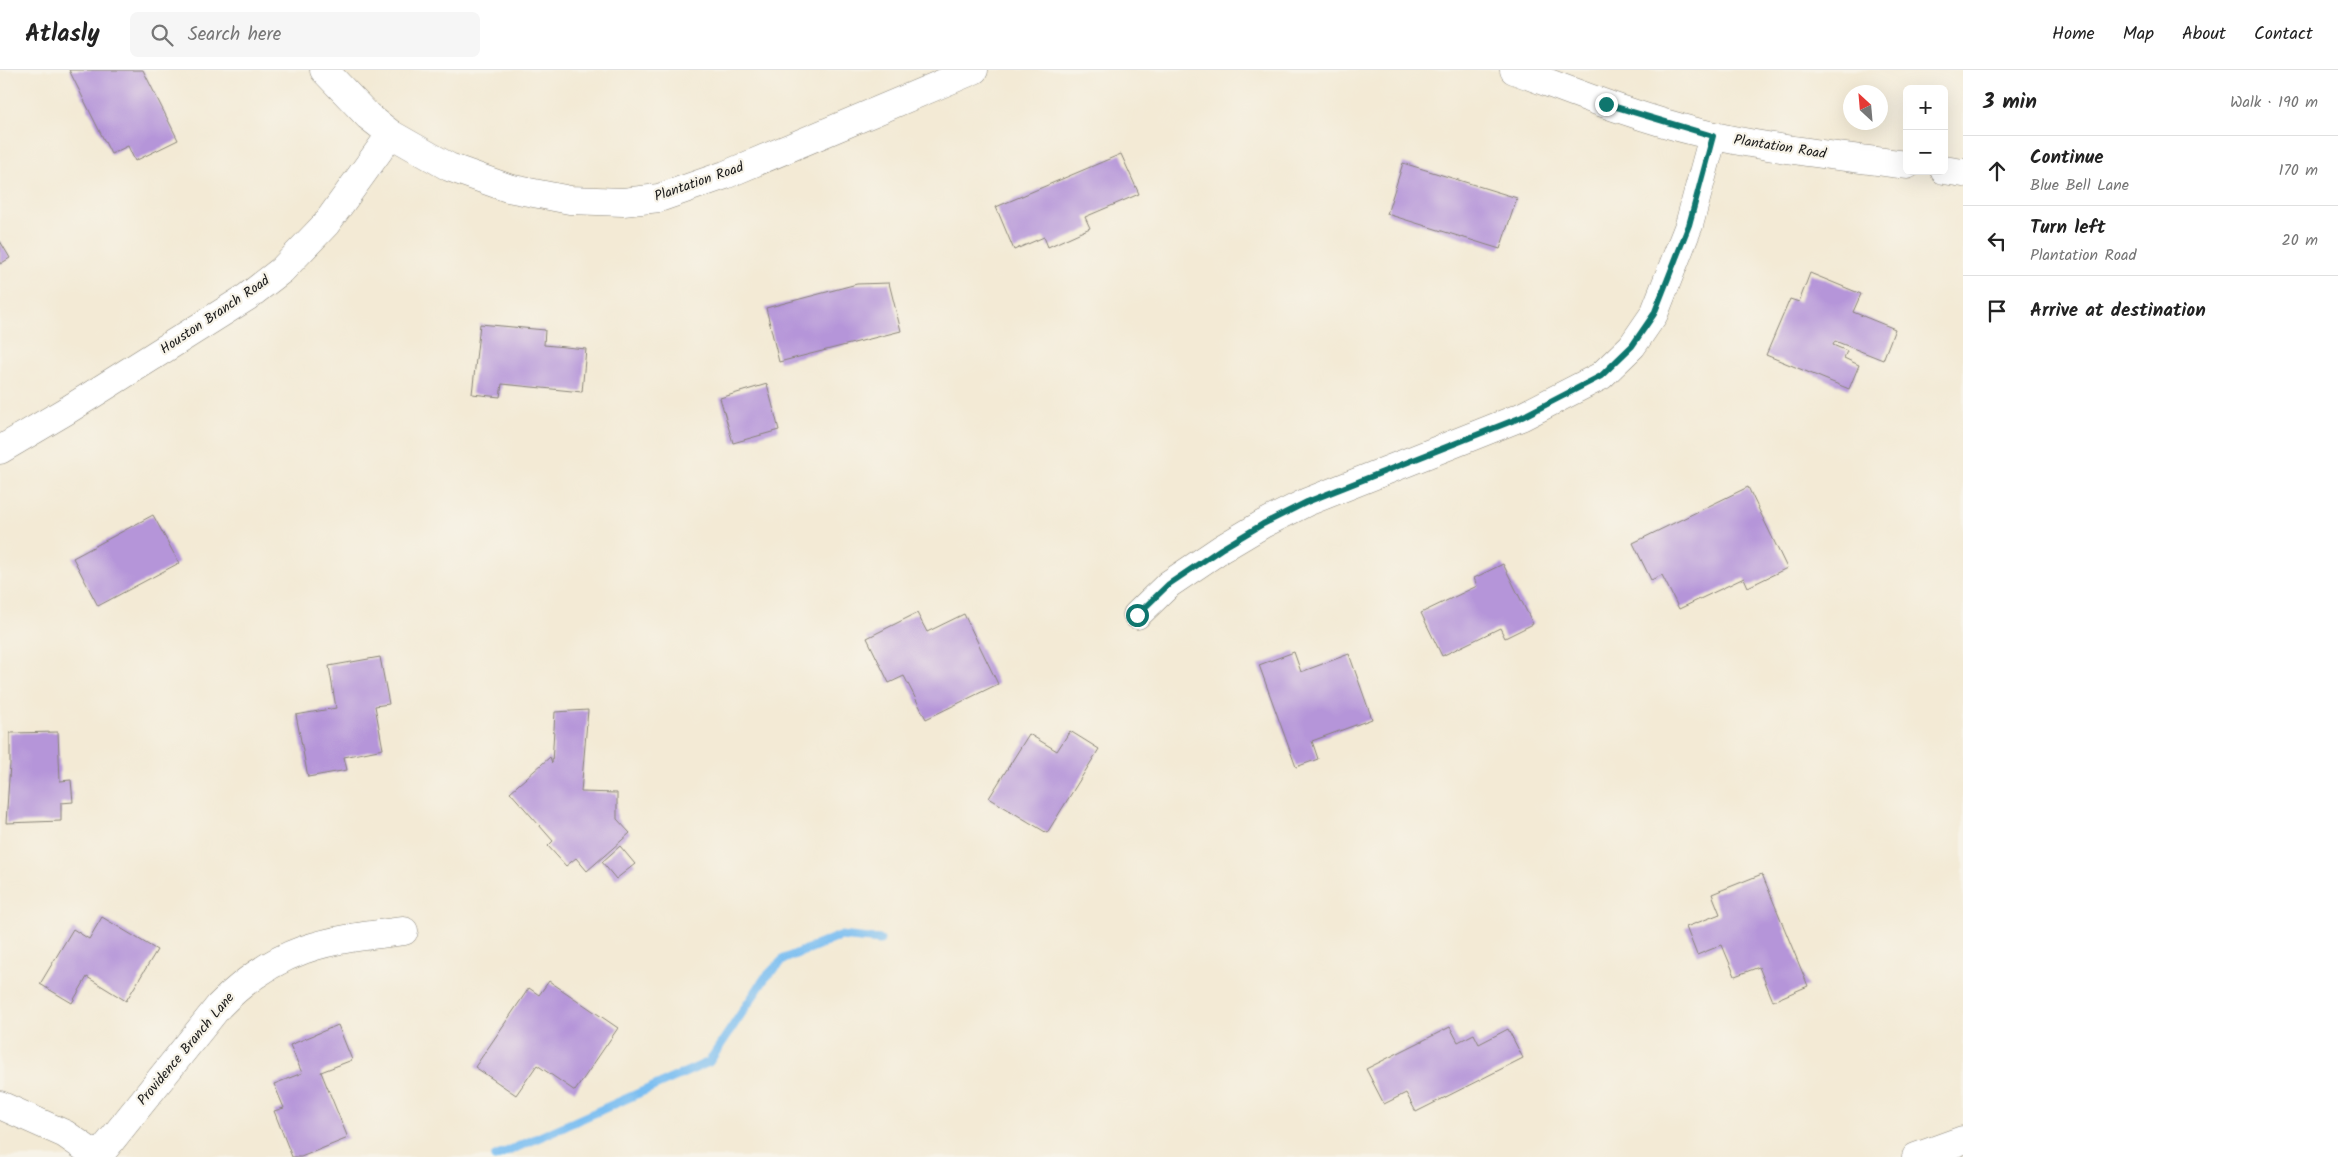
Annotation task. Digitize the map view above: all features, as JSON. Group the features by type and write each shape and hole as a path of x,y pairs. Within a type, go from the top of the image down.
{"street":[{"name":"Plantation Road","path":"324,70 368,116 391,134 449,167 508,188 570,200 632,201 660,198 725,175 974,70"},
{"name":"Plantation Road","path":"1514,70 1606,104 1713,136 1745,143 1903,164"},
{"name":"Houston Branch Road","path":"0,450 66,411 247,296 282,270 326,224 391,134"},
{"path":"1137,615 1169,584 1221,549 1263,524 1307,502 1522,417 1601,376 1632,346 1654,314 1689,225 1713,136"},
{"path":"1948,171 1963,173"},
{"name":"Providence Branch Lane","path":"98,1157 219,1006 240,985 255,974 288,956 319,944 338,939 404,930"},
{"path":"0,1105 64,1134 98,1157"},
{"path":"1916,1157 1963,1140"}],"building":[{"path":"69,70 143,70 178,140 135,161 128,146 111,154"},
{"path":"1121,154 1139,194 1085,217 1090,228 1048,247 1044,237 1014,250 996,207"},
{"path":"1403,163 1517,198 1500,249 1387,214"},
{"path":"0,241 10,258 0,264"},
{"path":"1810,273 1861,294 1853,312 1895,329 1883,360 1835,341 1833,345 1847,351 1844,358 1859,365 1849,389 1766,355 1790,299 1799,302"},
{"path":"889,283 901,331 779,362 766,308 857,284"},
{"path":"480,324 545,330 544,345 586,349 582,392 502,384 500,397 472,394"},
{"path":"767,384 779,430 733,443 720,398"},
{"path":"1748,487 1787,568 1748,587 1744,578 1679,609 1662,575 1651,580 1633,543"},
{"path":"153,515 179,563 98,606 73,558"},
{"path":"1503,564 1533,624 1505,638 1500,628 1442,656 1421,613 1477,586 1474,578"},
{"path":"917,613 927,632 964,614 998,684 926,719 904,676 889,683 867,638"},
{"path":"1294,652 1301,672 1349,654 1372,719 1312,741 1318,759 1296,767 1259,665"},
{"path":"380,657 389,704 375,706 383,749 344,757 347,770 308,777 296,715 336,708 329,666"},
{"path":"588,710 581,792 617,793 617,819 630,833 587,871 576,858 566,866 548,846 553,841 510,792 550,757 552,763 555,712"},
{"path":"1070,731 1099,749 1047,833 989,798 1029,734 1057,751"},
{"path":"58,732 60,781 71,780 73,802 61,803 61,821 6,823 10,733"},
{"path":"620,846 635,864 616,879 602,862"},
{"path":"1762,874 1808,986 1773,1001 1759,967 1735,976 1722,945 1697,955 1686,927 1720,914 1712,894"},
{"path":"102,917 157,950 126,1001 87,977 72,1003 40,984 73,929 89,939"},
{"path":"549,981 618,1028 575,1091 537,1065 516,1095 475,1067 529,988 539,995"},
{"path":"338,1025 352,1060 321,1072 348,1138 301,1157 292,1157 274,1111 284,1108 274,1084 302,1073 290,1045"},
{"path":"1450,1027 1458,1042 1474,1034 1479,1044 1508,1029 1523,1058 1416,1112 1406,1093 1384,1104 1366,1069"}],"waterway":[{"path":"495,1157 709,1062 765,978 784,959 840,936 880,940"}],"route":[{"path":"1137,615 1169,584 1221,549 1263,524 1307,502 1522,417 1601,376 1632,346 1654,314 1689,225 1713,136 1606,104"}]}
